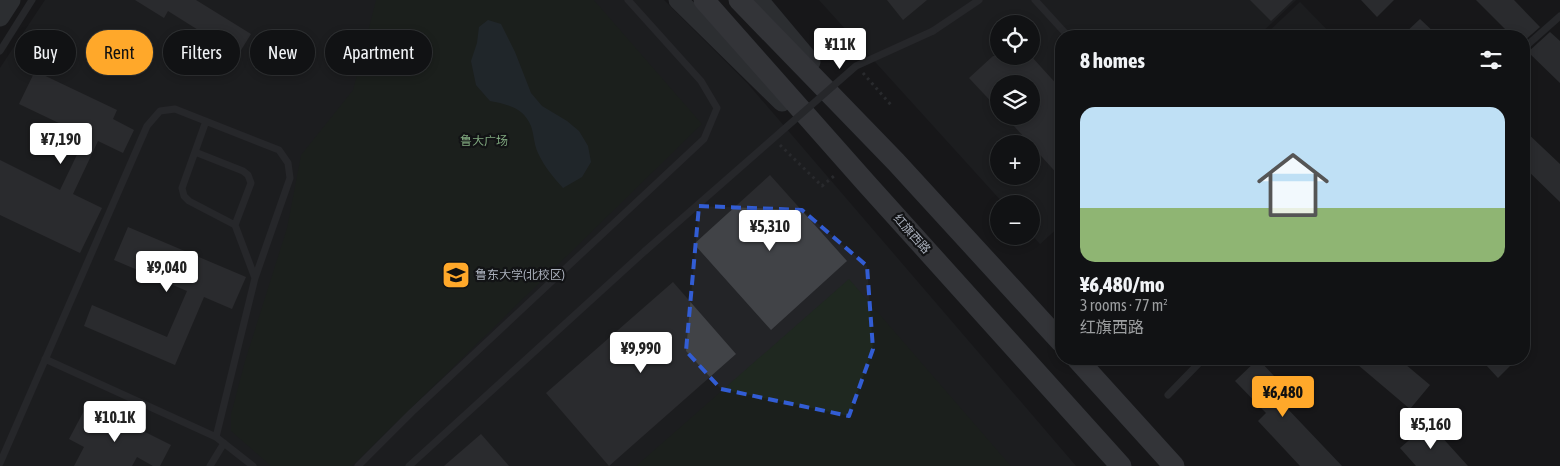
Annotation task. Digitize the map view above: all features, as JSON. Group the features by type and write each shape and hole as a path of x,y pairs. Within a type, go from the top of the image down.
{"main road":[{"path":"0,17 10,0"},
{"path":"678,0 866,183"},
{"name":"红旗西路","path":"704,0 1121,466"},
{"path":"738,0 896,162 1055,335"},
{"path":"759,0 896,162"},
{"path":"1081,365 1174,466"}],"lane":[{"path":"0,51 32,0"},
{"path":"358,466 412,412 704,139 717,108 701,81 628,0"},
{"path":"409,466 645,251 856,66 933,30 979,0"},
{"path":"1035,0 1062,30"},
{"path":"1530,43 1560,16"},
{"path":"0,463 147,126 160,111 175,109 279,150 288,163 290,178 255,278 216,437"},
{"path":"206,121 182,188 184,196 189,201 235,225"},
{"path":"194,152 243,171 248,175 251,183 235,225 255,278"},
{"path":"45,359 216,437 253,466"},
{"path":"1168,395 1197,365"},
{"path":"210,466 224,443"}],"path":[{"path":"861,71 891,105 890,107"},
{"path":"780,145 822,186 834,176"}],"highlighted area":[{"path":"699,206 802,210 867,266 873,349 849,416 721,389 686,351"}],"shaded area":[{"name":"鲁东大学(北校区)","path":"45,0 664,0 748,84 1076,466 0,466 0,68 15,45 15,75 76,75 76,30 25,30"},
{"path":"819,0 1296,0 1264,30 1055,30 1055,230 1040,244 1040,195 996,195"},
{"path":"1300,2 1327,30 1270,30"},
{"path":"488,20 501,24 515,52 531,93 542,106 567,121 579,131 588,146 591,162 582,177 563,188 540,158 531,126 524,115 509,105 490,101 476,85 471,61 477,43 479,27"}],"green space":[{"name":"鲁大广场","path":"376,0 594,0 702,124 352,466 271,466 231,431 231,414 245,361 287,228 301,155 353,90 357,75 432,75 432,30 368,30"},
{"path":"849,279 1011,466 636,466"}],"building":[{"path":"135,0 196,0 250,33 250,36 240,52 240,30 198,30 168,11 164,18"},
{"path":"887,0 927,0 903,20"},
{"path":"1250,0 1293,0 1271,21"},
{"path":"1361,0 1394,0 1377,17"},
{"path":"1476,0 1514,0 1540,27 1530,36 1530,30 1506,30"},
{"path":"1420,19 1432,30 1408,30"},
{"path":"1550,32 1560,41 1560,83 1530,54 1530,50"},
{"path":"990,59 990,65 1039,65 1055,82 1055,171 1040,155 1040,135 1022,135 1013,125 1040,125 1040,75 990,75 990,100 969,78"},
{"path":"33,75 43,75 117,110 113,119 134,130 123,153 98,141 73,194 102,208 80,253 0,215 0,160 60,190 86,136 19,104"},
{"path":"1530,136 1560,164 1560,202 1530,173"},
{"path":"770,175 847,261 771,330 694,244"},
{"path":"128,227 246,277 232,309 204,297 175,365 84,326 92,305 167,337 187,291 114,260"},
{"path":"673,282 736,354 609,466 546,393"},
{"path":"1252,365 1264,365 1293,396 1284,405 1342,466 1300,466 1258,421 1266,413 1235,381"},
{"path":"1358,365 1406,365 1430,385 1410,409"},
{"path":"1486,365 1511,365 1498,378"},
{"path":"86,407 123,426 125,422 171,445 160,466 153,466 137,457 132,466 74,466 84,447 69,439"},
{"path":"1429,423 1468,466 1416,466 1400,448"},
{"path":"481,434 509,466 444,466"}],"place":[{"name":"鲁东大学(北校区)","path":"456,275"}]}
